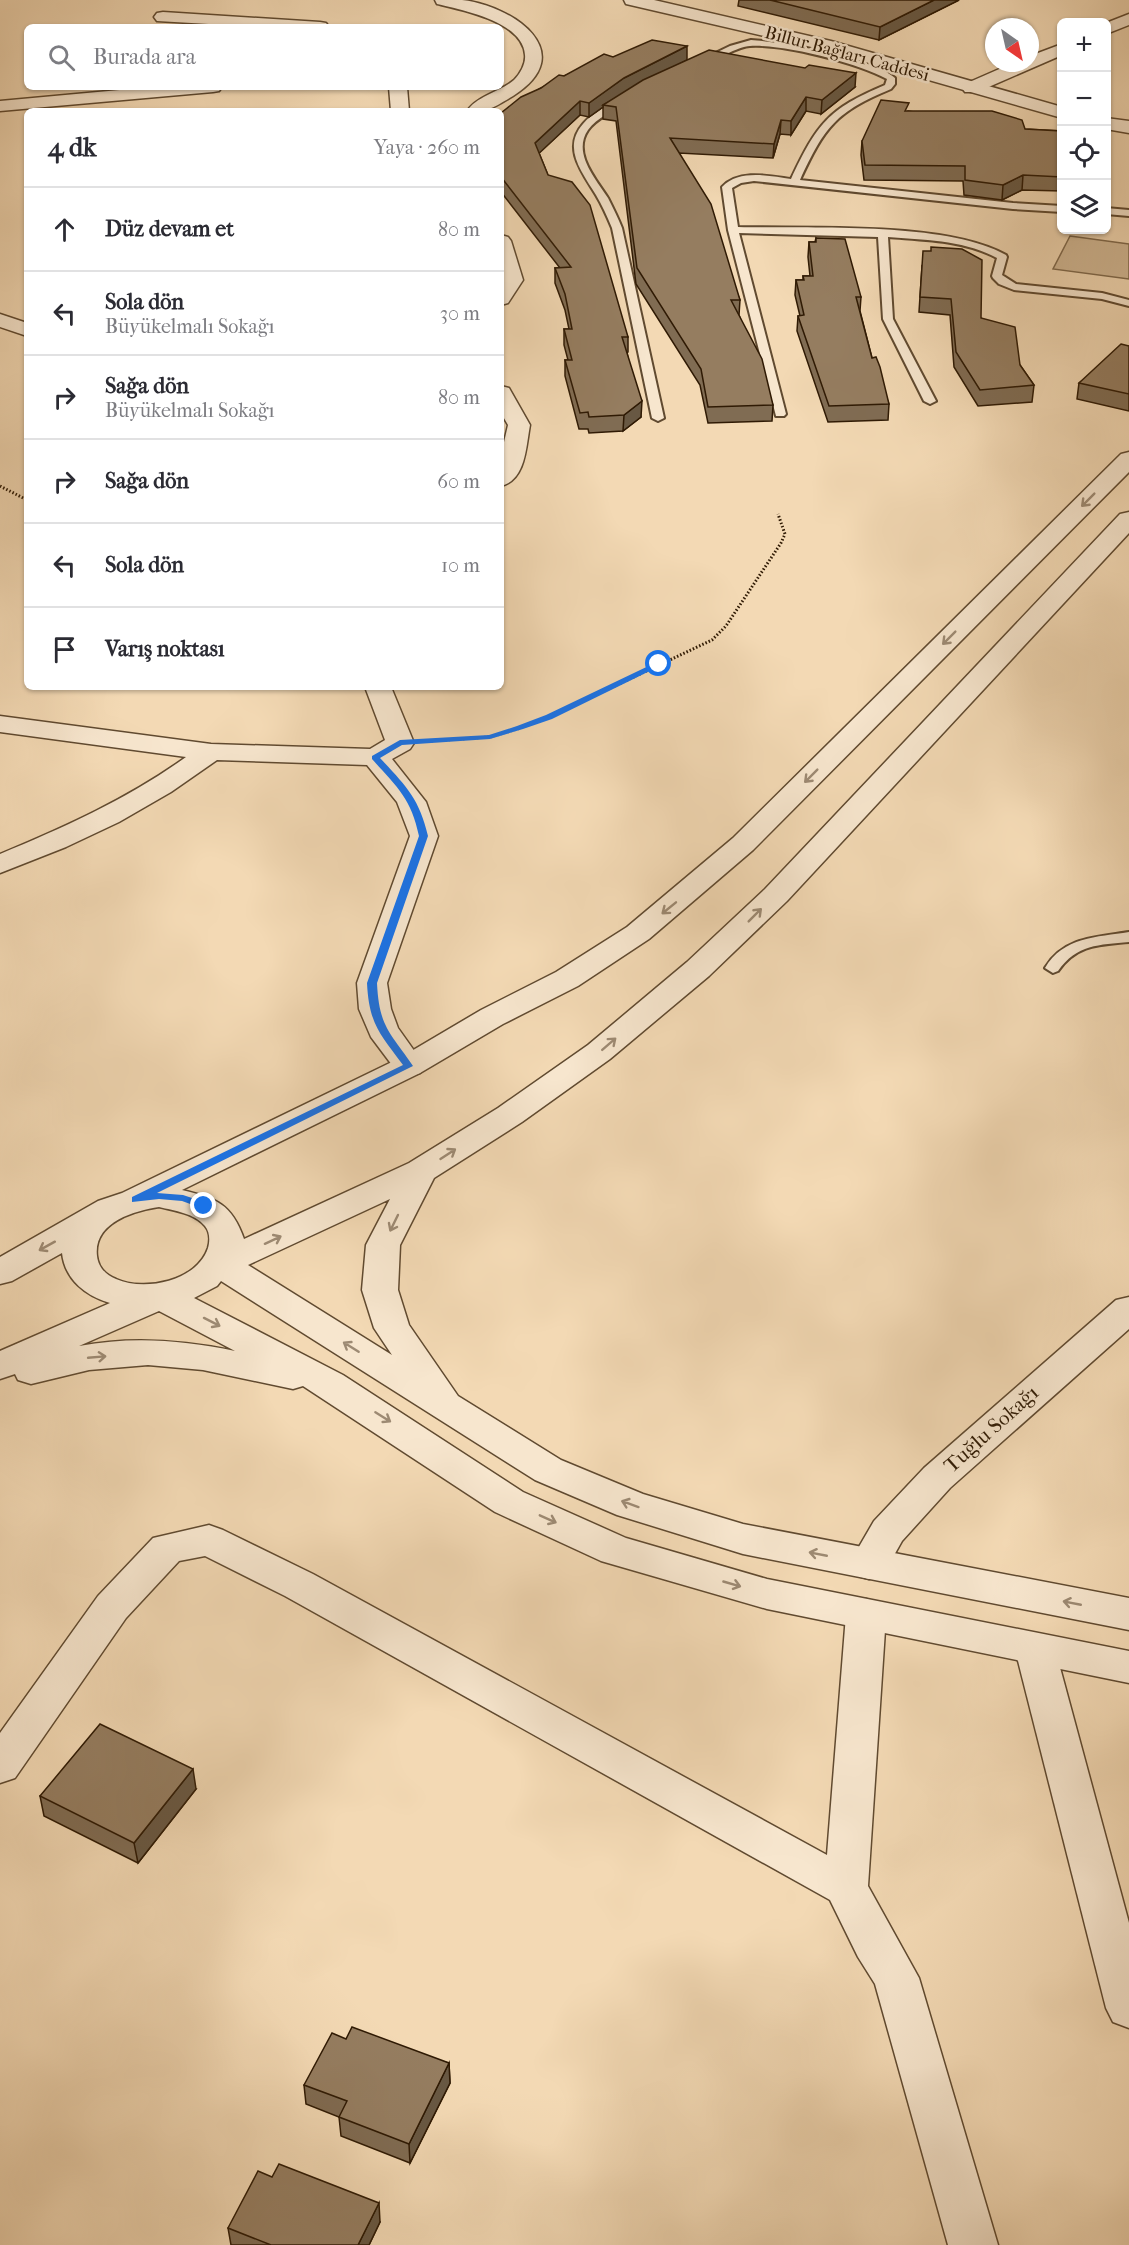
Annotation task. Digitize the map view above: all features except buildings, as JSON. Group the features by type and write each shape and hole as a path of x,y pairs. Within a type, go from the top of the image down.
{"street":[{"path":"443,0 481,10 514,25 532,43 534,63 521,83 481,108"},
{"name":"Billur Bağları Caddesi","path":"632,0 825,45 1057,112"},
{"path":"163,17 287,24"},
{"path":"1111,27 1129,19"},
{"path":"1039,59 1057,51"},
{"path":"971,88 1008,72"},
{"path":"0,106 179,90"},
{"path":"398,90 400,108"},
{"path":"1111,124 1129,127"},
{"path":"504,251 513,280 504,294"},
{"path":"0,320 24,329"},
{"path":"0,332 24,330"},
{"path":"504,398 519,425 510,468 504,475"},
{"path":"0,1272 113,1208 409,1066 492,1017 576,973 638,933 703,880 742,844 1129,459"},
{"path":"220,1264 421,1171 510,1115 599,1052 735,935 784,887 1127,524"},
{"path":"0,724 211,752 375,757 400,743 379,690"},
{"path":"0,864 88,828 125,809 159,790 211,752"},
{"path":"375,757 411,797 419,814 424,836 372,983 373,1008 380,1028 409,1066"},
{"path":"421,1171 383,1245 380,1290 392,1328 450,1409"},
{"path":"0,1366 160,1296 185,1290 205,1279 220,1264 228,1248 227,1232 219,1217 204,1206 183,1198 159,1196 135,1199"},
{"path":"95,1220 82,1235 78,1252 81,1268 94,1282 112,1292 135,1297 160,1296 330,1384 509,1502 615,1550 767,1594 1129,1667"},
{"path":"220,1264 548,1470 631,1505 743,1539 1129,1614"},
{"name":"Tuğlu Sokağı","path":"869,1564 888,1531 937,1478 1129,1309"},
{"path":"0,1380 70,1359 148,1352 218,1360 330,1384"},
{"path":"0,1766 120,1598 167,1549 209,1540 299,1585 846,1887"},
{"path":"866,1615 846,1887 874,1943 896,1978 973,2245"},
{"path":"1035,1649 1129,2008"}],"lane":[{"path":"696,64 742,45 759,43 834,59 882,73 891,78 891,84 888,87 856,99 823,124 794,182"},
{"path":"627,97 588,124 579,136 577,149 586,171 604,200 617,228 658,418"},
{"path":"780,414 733,230 727,187 751,178 1057,209"},
{"path":"1111,211 1129,213"},
{"path":"733,230 883,234 939,238 989,249 1002,257 997,276 1014,287 1102,296 1129,303"},
{"path":"883,234 888,319 930,401"},
{"path":"1053,968 1063,952 1074,947 1129,937"}],"path":[{"path":"0,486 24,498"},
{"path":"400,743 490,737 520,728 549,717 712,640 723,631 742,598 777,552 785,534 778,514"}],"shaded area":[{"path":"1070,236 1129,244 1129,279 1053,269"}],"route":[{"path":"204,1206 183,1198 159,1196 135,1199 409,1066 380,1028 373,1008 372,983 424,836 419,814 411,797 375,757 400,743 490,737 520,728 576,705 659,664"}]}
